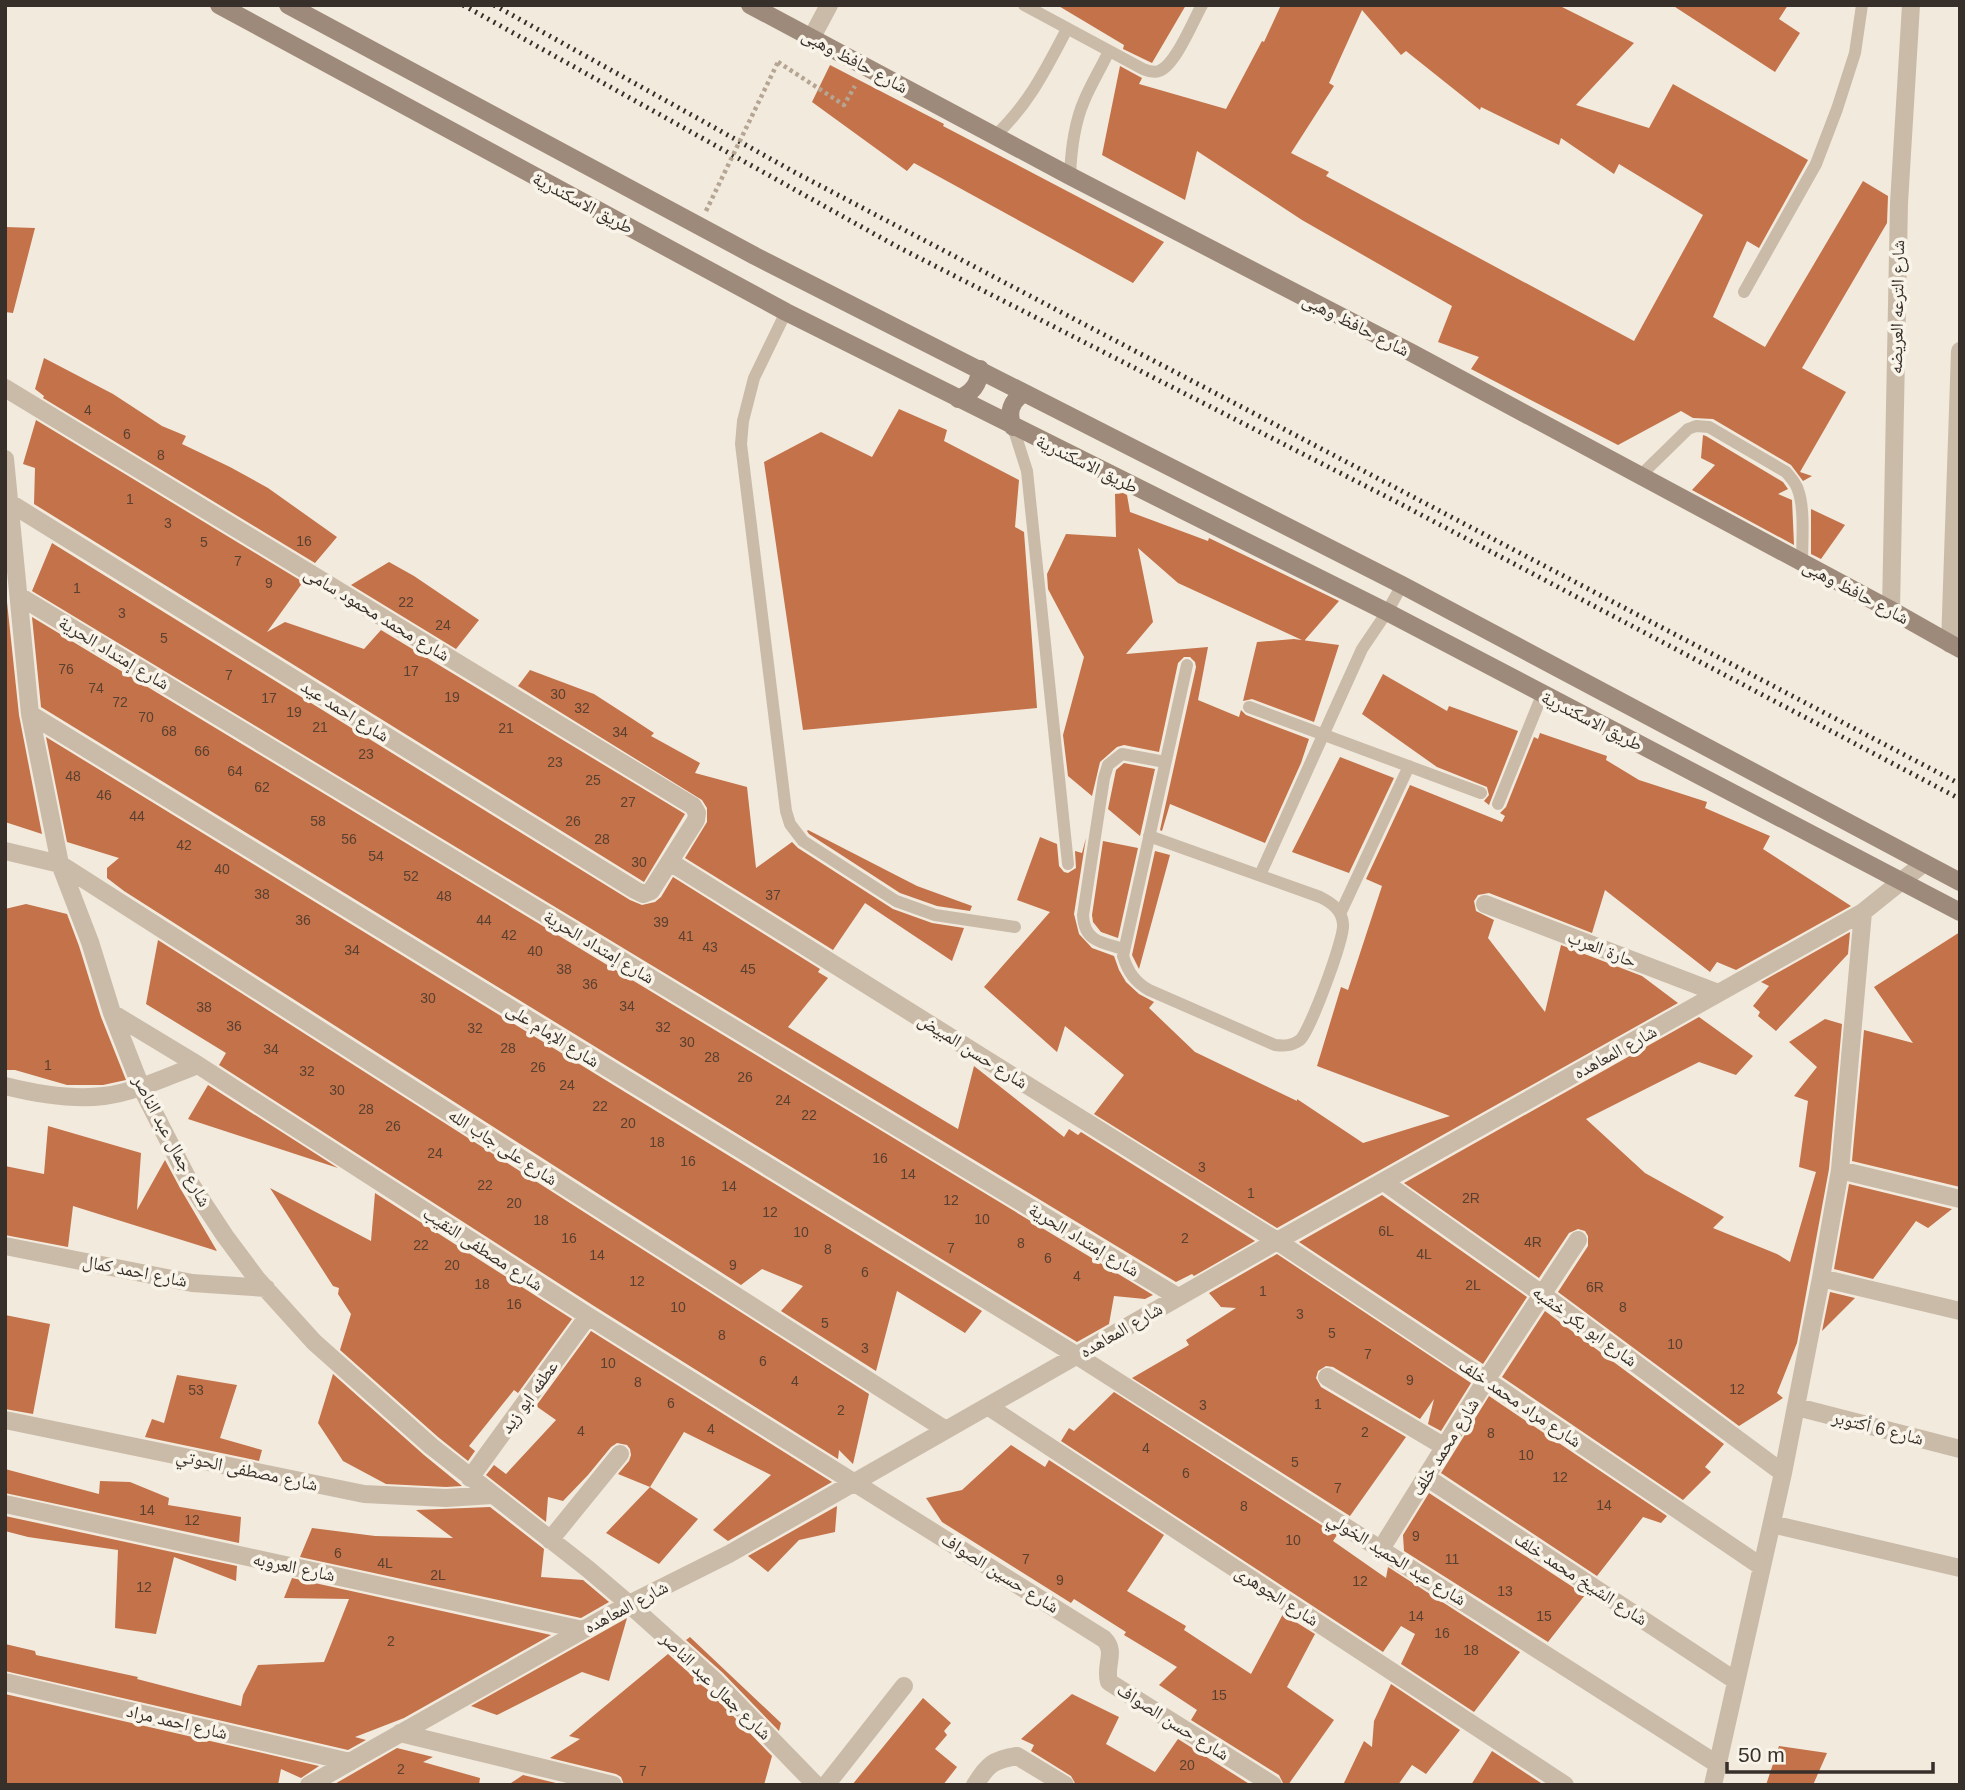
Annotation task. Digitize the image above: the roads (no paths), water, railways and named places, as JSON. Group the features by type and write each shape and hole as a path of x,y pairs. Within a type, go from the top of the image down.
{"main road":[{"name":"طريق الاسكندرية","path":"219,5 786,312 1387,612 1960,912"},
{"name":"طريق الاسكندرية","path":"288,5 755,256 1402,585 1960,883"},
{"name":"شارع حافظ وهبى","path":"750,5 1070,177 1412,353 1955,647"},
{"path":"958,399 972,391 980,369"},
{"path":"1013,427 1011,407 1019,396 1025,393"}],"street":[{"path":"812,37 829,5"},
{"name":"شارع الترعه العريضه","path":"1891,610 1899,203 1911,5"},
{"path":"1955,647 1960,351"},
{"name":"شارع محمد محمود سامى","path":"5,388 692,806 697,813 696,820 670,862"},
{"name":"شارع جمال عبد الناصر","path":"5,459 19,596 14,631 60,864 141,1087 190,1183 225,1236 314,1342 431,1446 629,1604 715,1681 816,1785"},
{"name":"شارع احمد عيد","path":"9,515 635,890 643,894 651,891 670,862"},
{"name":"شارع إمتداد الحرية","path":"19,596 1178,1297"},
{"name":"شارع الإمام على","path":"30,714 1076,1355"},
{"name":"شارع على جاب الله","path":"5,851 60,864 946,1430"},
{"name":"شارع حسن المبيض","path":"670,862 1277,1241"},
{"name":"شارع المعاهده","path":"309,1785 629,1604 729,1554 1178,1297 1863,912 1924,863"},
{"name":"حارة العرب","path":"1485,904 1718,993"},
{"path":"1713,1785 1797,1407 1840,1170 1863,912"},
{"name":"شارع مصطفى النقيب","path":"112,1013 198,1065 588,1316 855,1482"},
{"path":"5,1086 73,1098 106,1096 141,1087 198,1065"},
{"path":"1840,1170 1960,1199"},
{"name":"شارع ابو بكر خشبه","path":"1384,1182 1542,1294 1783,1473"},
{"name":"شارع محمد خلف","path":"1381,1549 1486,1380 1578,1240"},
{"name":"شارع مراد محمد خلف","path":"1277,1241 1762,1567"},
{"name":"شارع احمد كمال","path":"5,1246 192,1283 266,1288"},
{"path":"1821,1279 1960,1311"},
{"name":"عطفه ابو زيد","path":"470,1478 588,1316"},
{"name":"شارع عبد الحميد الخولي","path":"1076,1355 1717,1764"},
{"path":"1327,1377 1445,1447"},
{"name":"شارع الجوهرى","path":"989,1407 1565,1785"},
{"name":"شارع 6 أكتوبر","path":"1797,1407 1960,1449"},
{"name":"شارع مصطفى الحوتي","path":"5,1420 364,1494 446,1498 492,1495"},
{"path":"550,1540 620,1454"},
{"name":"شارع الشيخ محمد خلف","path":"1426,1477 1736,1681"},
{"name":"شارع حسين الصواف","path":"855,1482 1104,1639 1111,1650 1107,1666 1109,1682"},
{"name":"شارع العروبه","path":"5,1504 583,1630"},
{"path":"1772,1524 1960,1568"},
{"name":"شارع احمد مراد","path":"5,1682 350,1762"},
{"name":"شارع حسن الصواف","path":"1109,1682 1273,1785"},
{"path":"826,1785 904,1686"},
{"path":"400,1734 613,1785"},
{"path":"975,1785 981,1774 996,1760 1017,1756 1065,1785"}],"lane":[{"path":"1024,5 1152,72 1160,71 1172,61 1202,5"},
{"path":"1744,292 1816,164 1838,109 1855,53 1862,5"},
{"path":"995,136 1028,100 1067,29"},
{"path":"1070,177 1071,151 1083,102 1109,51"},
{"path":"786,312 754,378 745,410 741,444 786,811 790,824 803,841 897,901 935,915 1015,927"},
{"path":"1640,476 1688,429 1696,426 1709,427 1786,472 1797,486 1801,500 1802,563"},
{"path":"1013,427 1027,471 1068,864"},
{"path":"1260,875 1362,649 1402,585"},
{"path":"1149,836 1260,875 1336,906 1343,923 1341,941 1306,1032 1294,1044 1275,1045 1140,985 1126,968 1124,949 1165,762 1187,666"},
{"path":"1498,804 1542,695"},
{"path":"1249,707 1481,793"},
{"path":"1124,949 1100,943 1086,932 1083,924 1104,778 1108,765 1122,754 1165,762"},
{"path":"1340,914 1409,766"}],"railway":[{"path":"463,5 896,246 1393,500 1960,799"},
{"path":"494,5 796,173 1960,784"}]}
